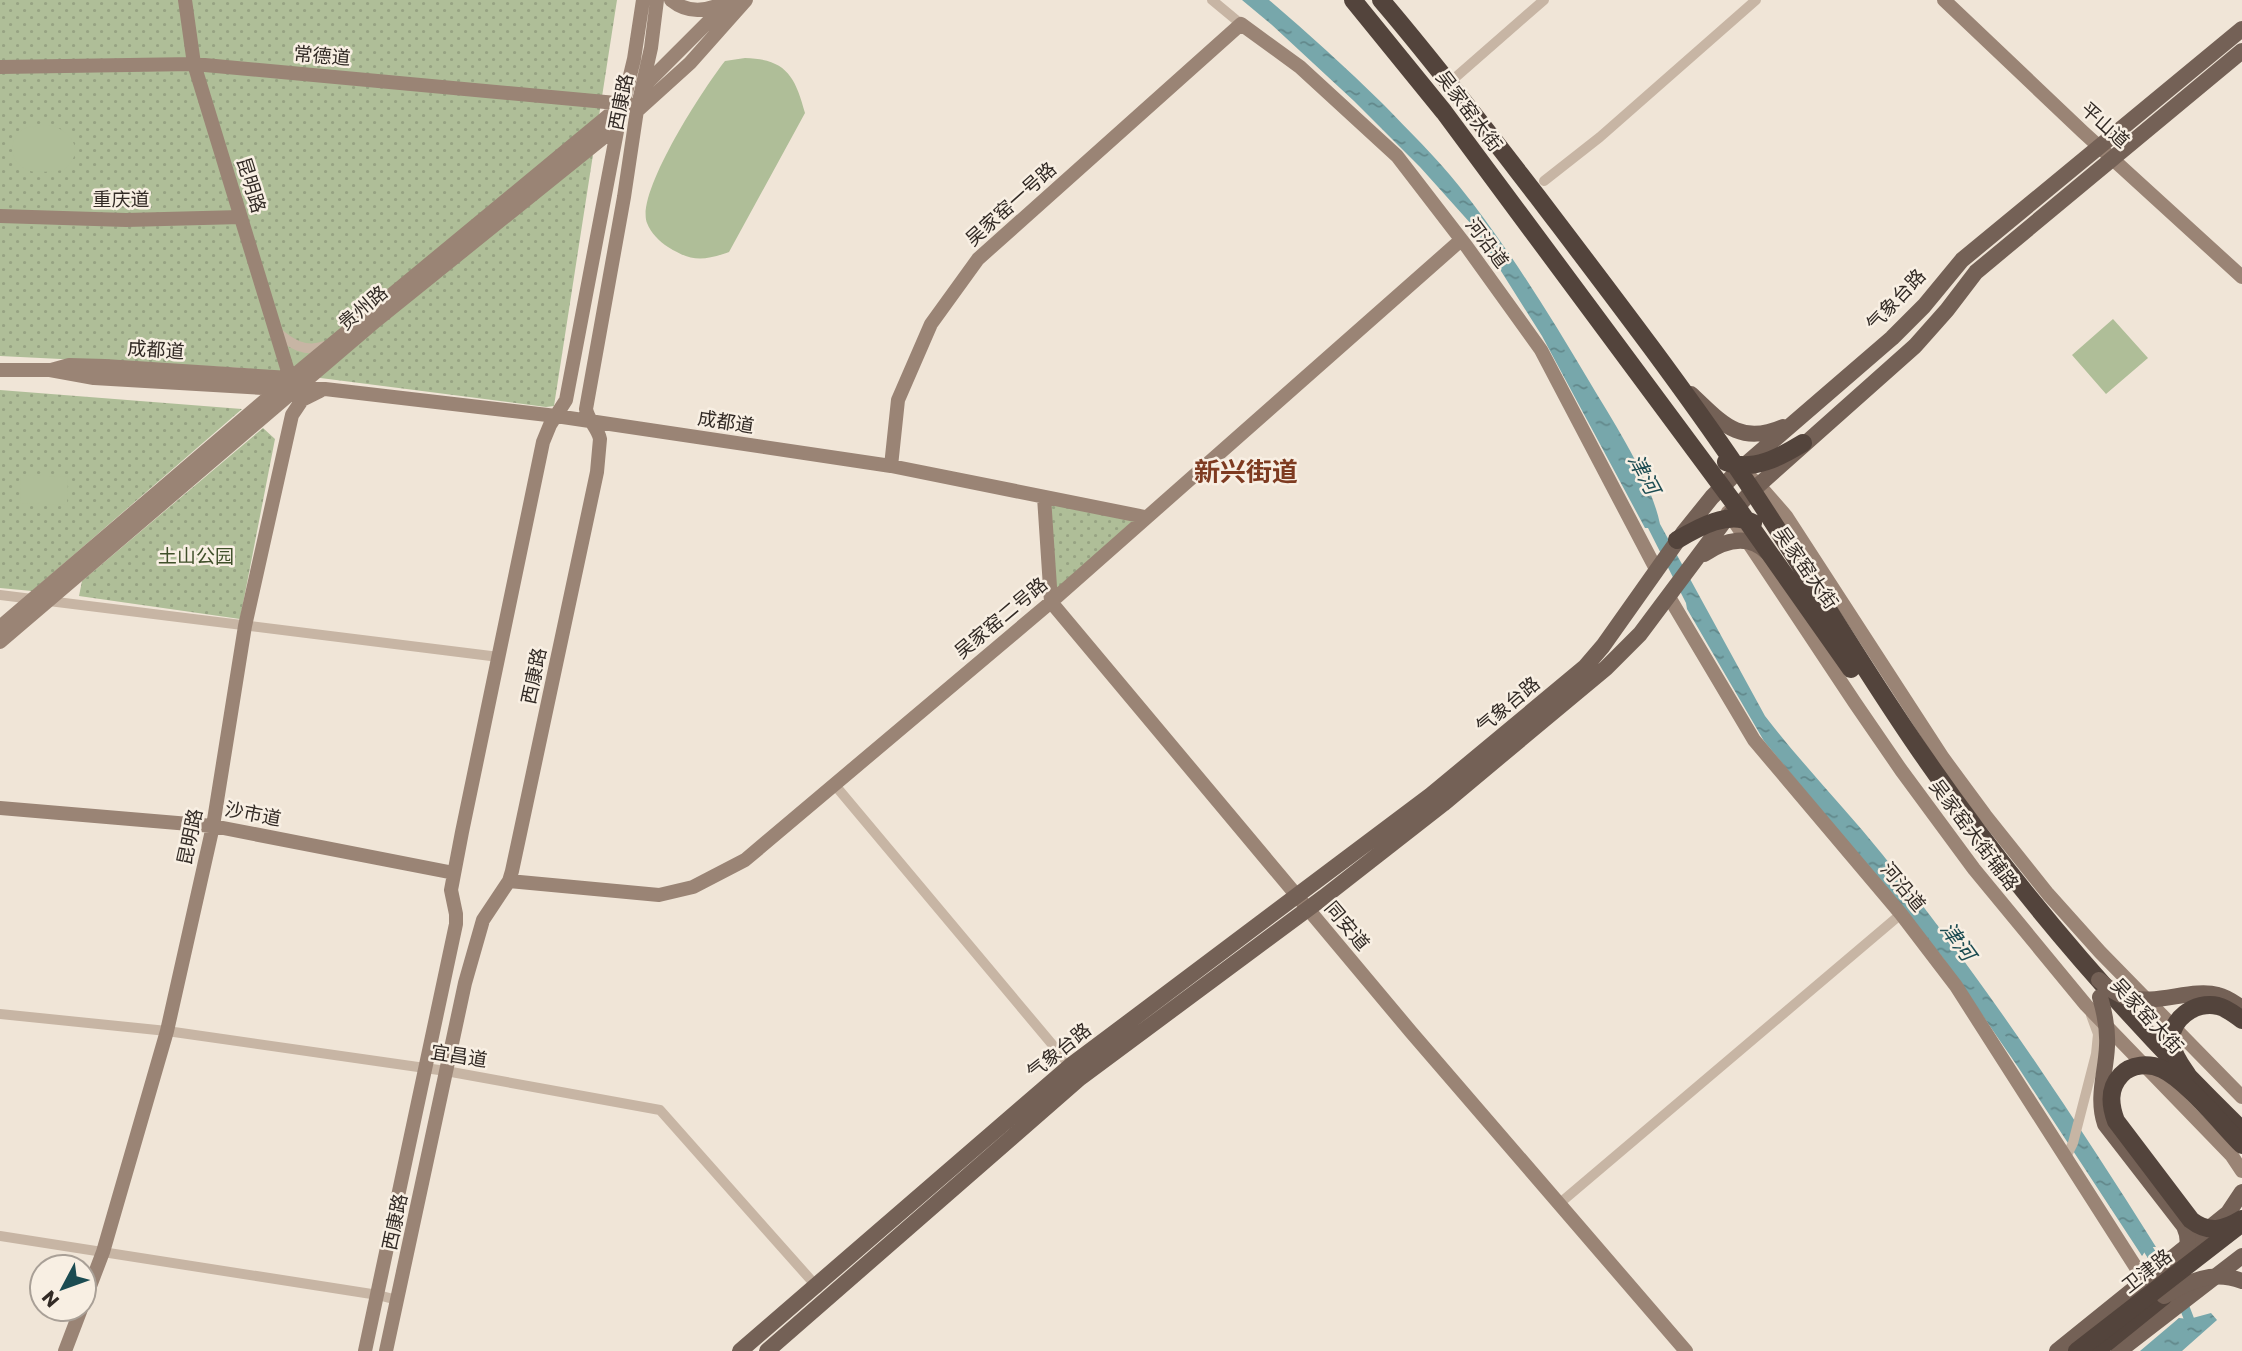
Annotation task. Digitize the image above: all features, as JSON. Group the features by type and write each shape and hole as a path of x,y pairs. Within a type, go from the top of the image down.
{"highway":[{"name":"吴家窑大街","path":"1353,0 1444,112 1722,487 1734,516 1777,564 1861,673 1966,834 2053,945 2095,994 2242,1130"},
{"name":"吴家窑大街","path":"1381,0 1586,260 1739,467 1824,605 1861,673"},
{"path":"1682,433 1704,450 1739,467 1768,461 1803,443"},
{"path":"1677,540 1699,528 1734,516 1762,528 1799,579 1824,605"},
{"path":"2186,1080 2171,1044 2171,1035 2185,1013 2193,1008 2220,1006 2242,1020"},
{"path":"2186,1080 2155,1066 2129,1069 2114,1086 2110,1102 2116,1121 2197,1224 2217,1230 2242,1221"},
{"name":"吴家窑大街","path":"2186,1080 2239,1149"},
{"name":"卫津路","path":"2077,1351 2154,1286 2242,1221"},
{"name":"卫津路","path":"2096,1351 2154,1286 2242,1235"}],"main road":[{"name":"气象台路","path":"740,1351 1075,1072 1297,896 1431,795 1585,667 1603,646 1677,540 1739,467 1906,325 1962,260 2242,29"},
{"name":"气象台路","path":"767,1351 828,1299 1075,1072 1308,909 1443,804 1606,668 1640,634 1696,559 1756,491 1803,443 1915,346 1976,272 2242,51"},
{"path":"1671,375 1713,415 1737,432 1765,434 1794,421"},
{"path":"1777,564 1762,528 1756,491 1768,461 1794,421"},
{"path":"1696,559 1724,543 1745,540 1759,544 1777,564"},
{"path":"2057,1351 2154,1286 2183,1262 2188,1251 2189,1238 2182,1222 2105,1124 2101,1099 2107,1023 2095,994 2112,990 2127,998 2157,999 2218,995 2242,1008"},
{"path":"2154,1286 2176,1255 2228,1213 2242,1192"},
{"path":"2119,1351 2242,1256"},
{"path":"2154,1286 2218,1276 2242,1281"}],"street":[{"name":"昆明路","path":"185,0 194,64 294,384"},
{"name":"西康路","path":"365,1351 456,923 452,890 454,873 543,442 566,400 618,126 634,59 643,0"},
{"name":"西康路","path":"386,1351 465,982 483,920 509,881 597,472 600,439 586,409 637,110 651,48 657,0"},
{"path":"671,0 685,8 699,10 728,0"},
{"name":"贵州路","path":"0,627 279,389 294,384 332,344 643,86 728,0"},
{"name":"贵州路","path":"0,642 294,384 637,110 690,62 746,0"},
{"name":"河沿道","path":"1212,0 1300,67 1396,156 1541,350 1657,566"},
{"path":"1449,83 1544,0"},
{"path":"1544,181 1600,137 1756,0"},
{"name":"平山道","path":"1944,0 2242,277"},
{"name":"吴家窑一号路","path":"891,466 898,400 931,324 978,259 1241,24"},
{"name":"常德道","path":"0,67 194,64 623,103 634,106 637,110"},
{"name":"重庆道","path":"0,216 126,220 241,217"},
{"name":"吴家窑二号路","path":"509,881 659,895 693,887 745,860 1051,601 1461,240"},
{"path":"277,332 290,344 301,348 316,349 332,344"},
{"name":"成都道","path":"50,370 69,365 105,366 294,384 325,390 590,420 891,466 1145,517"},
{"name":"成都道","path":"0,370 50,370 94,378 279,389"},
{"path":"234,386 249,398 252,413"},
{"name":"昆明路","path":"98,1265 167,1031 213,826 245,626 292,415 302,400 325,390"},
{"name":"吴家窑大街辅路","path":"1756,491 1786,516 1943,758 2048,894 2100,952 2242,1097"},
{"path":"1044,496 1051,601"},
{"name":"吴家窑大街辅路","path":"1734,516 1745,540 1855,704 1931,812 2018,925 2095,994 2239,1149 2242,1171"},
{"name":"河沿道","path":"1671,593 1754,740 1901,914 1956,986 2065,1159 2154,1286"},
{"path":"0,595 499,657"},
{"name":"同安道","path":"1051,601 1411,1032 1686,1351"},
{"path":"834,784 1075,1072"},
{"name":"沙市道","path":"0,808 213,826 454,873"},
{"path":"1560,1203 1901,914"},
{"path":"2065,1159 2073,1143 2094,1065 2098,1034 2095,994"},
{"name":"宜昌道","path":"0,1014 167,1031 446,1071 660,1110 828,1299"},
{"path":"0,1236 397,1300"},
{"path":"65,1351 76,1323"}],"green space":[{"path":"0,0 617,0 554,406 243,368 0,356"},
{"path":"745,58 770,62 787,72 797,89 805,113 729,252 712,257 691,258 665,245 649,227 646,208 651,189 674,140 715,74 725,61"},
{"path":"54,126 68,134 72,140 75,151 70,164 64,170 34,172 23,168 14,157 15,138 29,127"},
{"path":"2113,319 2148,358 2106,394 2072,355"},
{"path":"0,390 242,409 32,591 0,588"},
{"name":"土山公园","path":"263,428 275,439 240,619 79,596 82,581"},
{"path":"21,475 68,477 67,505 20,503"},
{"path":"1043,501 1145,523 1051,606"}],"water":[{"path":"1242,0 1269,0 1341,64 1432,154 1494,233 1543,306 1630,451 1648,488 1660,524 1765,716 1882,854 1955,949 2058,1096 2156,1247 2148,1247 2142,1256 1943,958 1764,741 1687,609 1648,528 1645,528 1542,336 1472,225 1420,167 1354,101"},
{"path":"2211,1313 2217,1320 2182,1351 2140,1351 2179,1318 2189,1319"}],"waterway":[{"path":"2140,1236 2163,1273"},
{"path":"2184,1306 2189,1319"}],"district":[{"name":"新兴街道","path":"1246,472"}],"water label":[{"name":"津河","path":"1644,474"},
{"name":"津河","path":"1958,941"}]}
